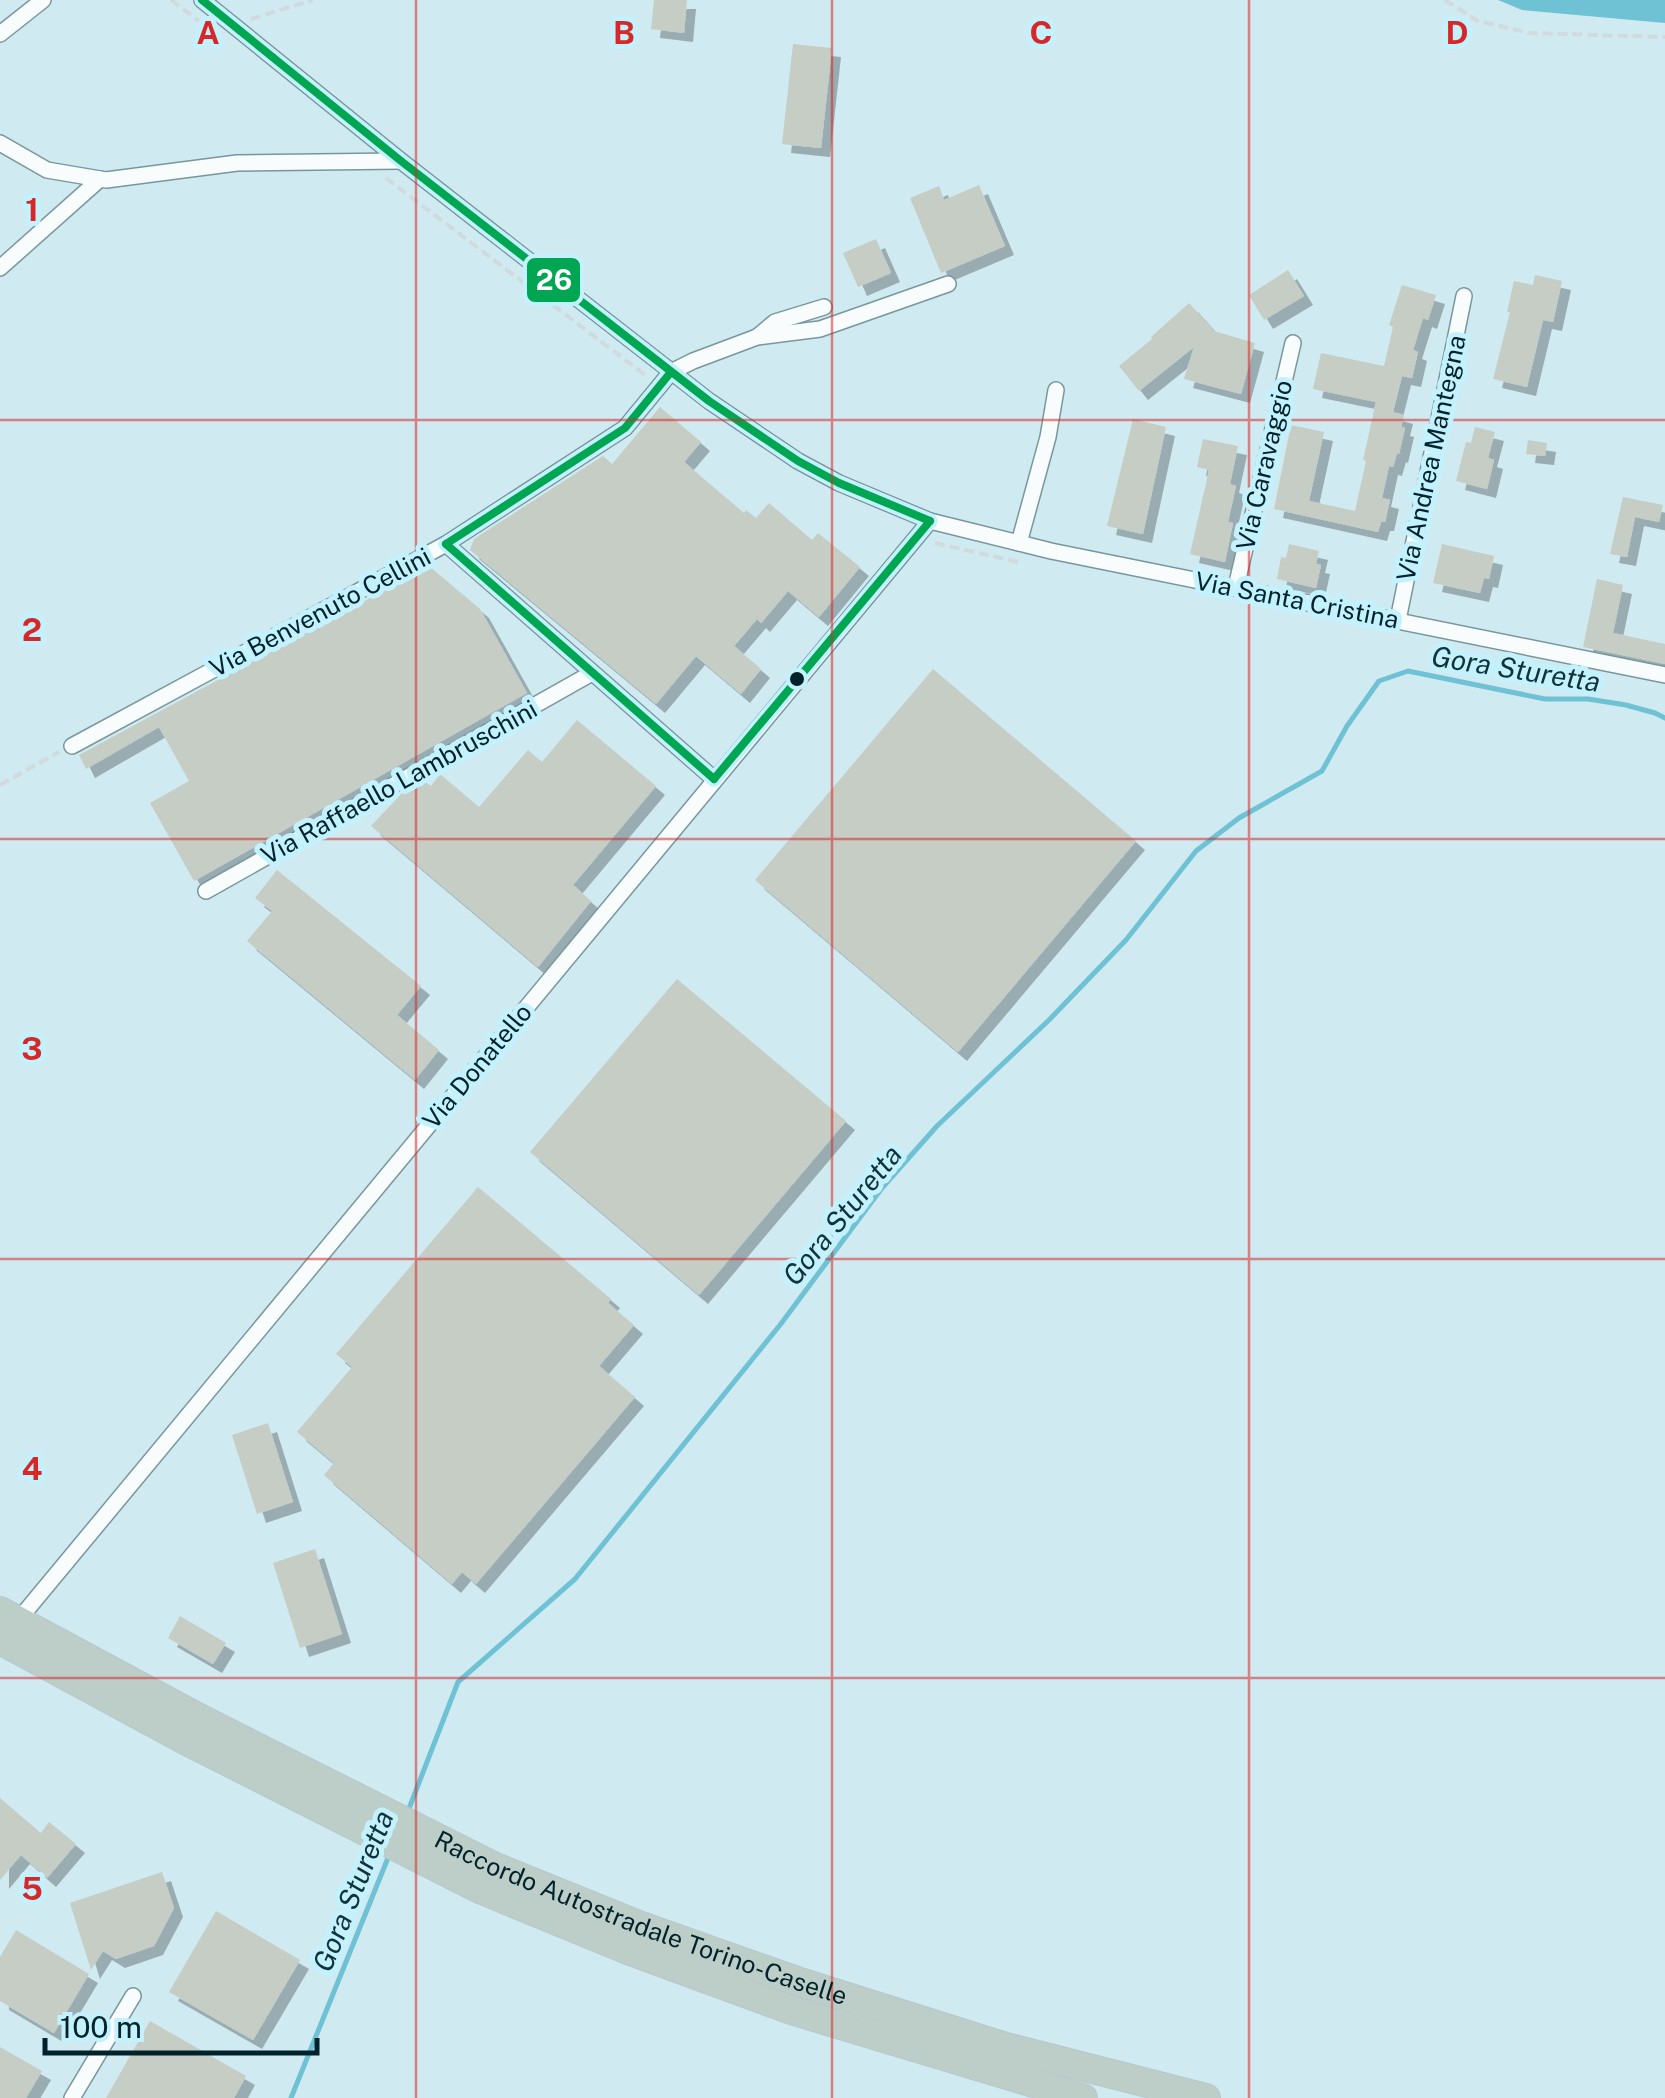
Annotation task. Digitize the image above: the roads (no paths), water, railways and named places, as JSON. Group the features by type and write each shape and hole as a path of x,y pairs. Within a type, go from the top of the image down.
{"highway":[{"name":"Raccordo Autostradale Torino-Caselle","path":"12,1611 372,1820"},
{"name":"Raccordo Autostradale Torino-Caselle","path":"0,1640 185,1740 406,1837 798,1981 1006,2046 1206,2098"},
{"name":"Raccordo Autostradale Torino-Caselle","path":"406,1837 482,1890 630,1950 810,2016 1083,2098"}],"street":[{"path":"0,34 43,0"},
{"name":"Via Santa Cristina","path":"202,0 709,402 839,484 930,522 1019,543 1665,675"},
{"path":"0,143 47,170 106,180 237,163 402,161"},
{"path":"0,268 100,179"},
{"name":"Via Benvenuto Cellini","path":"72,746 446,544 625,428 670,372 757,338 820,329 948,284"},
{"name":"Via Andrea Mantegna","path":"1398,620 1464,296"},
{"name":"Via Benvenuto Cellini","path":"757,338 775,322 824,307"},
{"name":"Via Caravaggio","path":"1236,587 1292,343"},
{"path":"1019,543 1048,437 1056,390"},
{"name":"Via Donatello","path":"12,1611 930,522"},
{"path":"446,544 714,779"},
{"name":"Via Raffaello Lambruschini","path":"206,891 592,674"},
{"path":"72,2098 132,1996"}],"water":[{"path":"1498,0 1665,0 1665,23 1522,10"}],"waterway":[{"name":"Gora Sturetta","path":"408,1811 458,1682 575,1579 780,1325 882,1188 937,1126 1049,1020 1126,940 1196,851 1239,818 1322,771 1379,681 1408,671 1545,699 1588,699 1626,705 1665,718"},
{"name":"Gora Sturetta","path":"291,2098 390,1853"}]}
